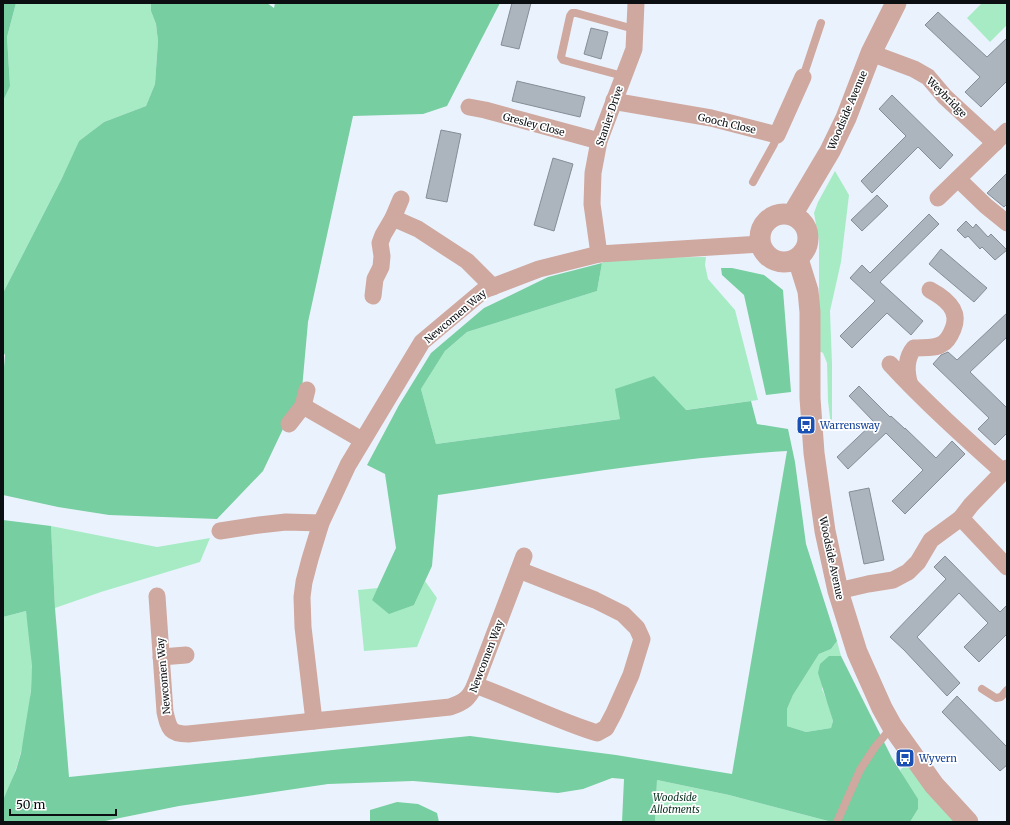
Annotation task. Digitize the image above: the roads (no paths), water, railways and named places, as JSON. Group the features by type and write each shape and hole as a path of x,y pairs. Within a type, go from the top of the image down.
{"street":[{"name":"Stanier Drive","path":"599,254 592,204 594,173 599,141 634,49 636,3"},
{"name":"Woodside Avenue","path":"792,215 830,151 846,118 871,53 896,3"},
{"name":"Weybridge","path":"871,53 914,69 928,77 945,98 1001,137 938,198"},
{"path":"777,135 803,77"},
{"name":"Gooch Close","path":"614,100 618,102 711,118 777,135"},
{"name":"Gresley Close","path":"469,107 599,141"},
{"path":"958,179 986,206 1007,223"},
{"path":"369,284 381,266 382,256 380,243 401,199"},
{"path":"782,214 792,215 800,219 806,226 808,232 805,251 798,259 780,261 771,258 764,252 761,244 763,228 768,220 773,216 782,214"},
{"path":"393,218 418,229 467,261 493,287"},
{"name":"Newcomen Way","path":"314,721 303,627 302,597 304,582 321,523 338,483 362,440 422,342 484,290 539,269 599,254 761,244"},
{"name":"Woodside Avenue","path":"798,259 808,291 810,312 810,398 814,453 825,531 838,591 857,652 876,696 892,726 934,785 968,822"},
{"path":"910,385 907,375 910,353 914,348 933,347 942,344 951,335 956,324 956,314 952,306 941,296 930,290"},
{"path":"838,591 893,580 908,572 918,562 931,540 961,518 971,505 1005,470 952,426 890,364"},
{"path":"290,424 303,406 308,390"},
{"path":"303,406 362,440"},
{"path":"961,518 1007,567"},
{"path":"220,531 286,522 321,523"},
{"name":"Newcomen Way","path":"157,596 165,712 168,726 172,731 179,734 450,707 461,703 470,696 475,685 522,563 624,614 637,628 642,639 631,675 609,723 606,728 597,733 573,725 496,692 475,685"},
{"path":"161,657 186,655"}],"lane":[{"path":"624,76 563,60 561,57 570,16 572,13 634,29"},
{"path":"803,77 821,23"},
{"path":"754,182 774,144 777,135"},
{"path":"982,688 992,697 996,698 1001,697 1007,690"},
{"path":"837,822 860,770 875,747 892,726"}],"place":[{"name":"Warrensway","path":"806,425"},
{"name":"Wyvern","path":"905,758"}],"park label":[{"name":"Woodside Allotments","path":"675,802"}]}
